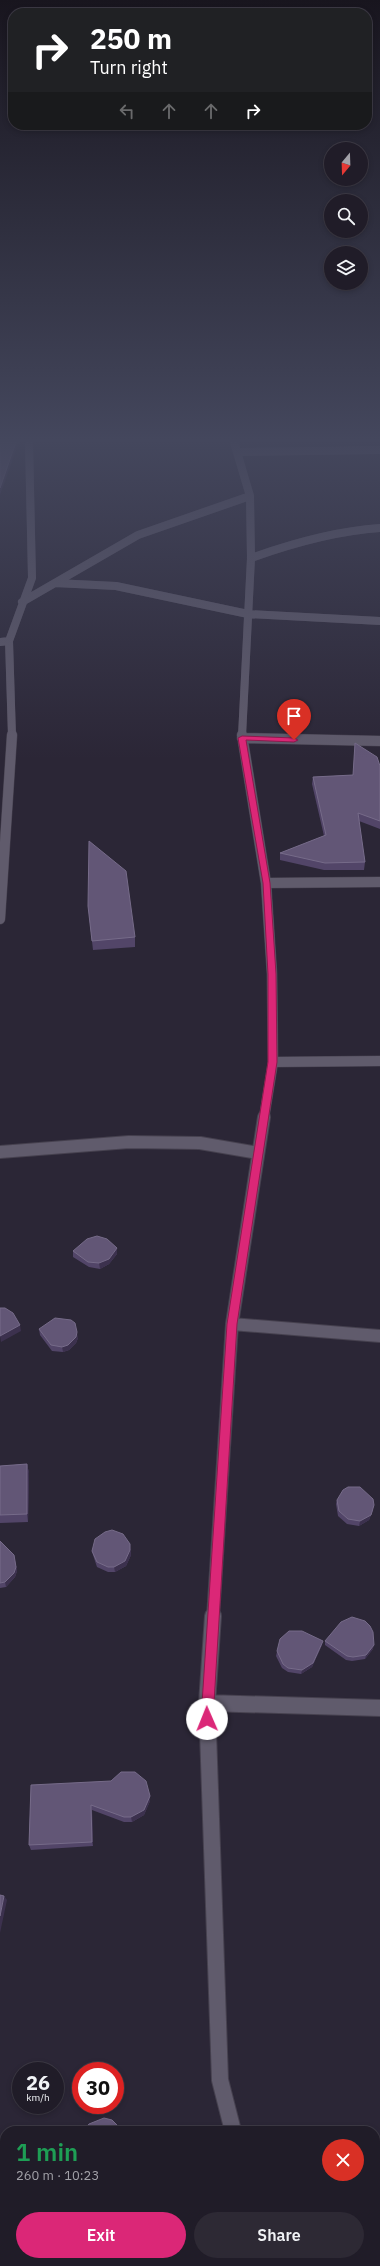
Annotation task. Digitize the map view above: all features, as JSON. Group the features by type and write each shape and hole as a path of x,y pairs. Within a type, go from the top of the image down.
{"street":[{"path":"0,919 12,746 4,641 32,578 32,548"},
{"path":"22,602 116,548"},
{"path":"232,2126 220,2080 207,1703 232,1324 273,1062 272,974 266,883 242,738 251,548"},
{"path":"251,558 285,548"},
{"path":"55,583 116,586 248,614 352,621 380,621"},
{"path":"242,738 380,741"},
{"path":"266,883 380,882"},
{"path":"273,1062 380,1061"},
{"path":"0,1152 137,1142 200,1143 258,1153"},
{"path":"232,1324 380,1336"},
{"path":"207,1703 380,1708"}],"building":[{"path":"355,743 377,757 380,766 380,821 358,813 365,862 325,863 280,853 326,835 313,777 353,775"},
{"path":"89,841 126,871 135,937 92,941 88,906"},
{"path":"97,1236 107,1239 117,1248 109,1259 99,1263 88,1262 73,1251 87,1239"},
{"path":"0,1308 5,1308 13,1313 20,1325 0,1336"},
{"path":"55,1318 71,1320 75,1323 77,1332 76,1337 68,1345 62,1347 51,1345 39,1329"},
{"path":"27,1464 27,1514 0,1515 0,1466"},
{"path":"348,1487 360,1487 373,1499 374,1505 371,1515 360,1521 348,1519 339,1511 337,1500 343,1490"},
{"path":"112,1530 123,1534 130,1544 130,1550 125,1561 114,1567 108,1567 97,1562 92,1551 95,1539 105,1532"},
{"path":"0,1541 14,1555 16,1567 14,1573 5,1582 0,1583"},
{"path":"352,1617 365,1621 373,1632 374,1645 366,1655 353,1657 347,1656 325,1641 341,1622"},
{"path":"289,1631 302,1631 323,1641 313,1663 302,1670 288,1668 283,1664 277,1651 280,1639"},
{"path":"121,1772 135,1772 146,1781 150,1796 144,1810 131,1817 124,1817 91,1805 92,1842 29,1845 31,1785 111,1781"},
{"path":"0,1895 4,1896 0,1916"},
{"path":"104,2118 112,2120 118,2126 87,2126"}],"route":[{"path":"207,1719 232,1324 273,1062 272,974 266,883 242,738 294,740"}]}
